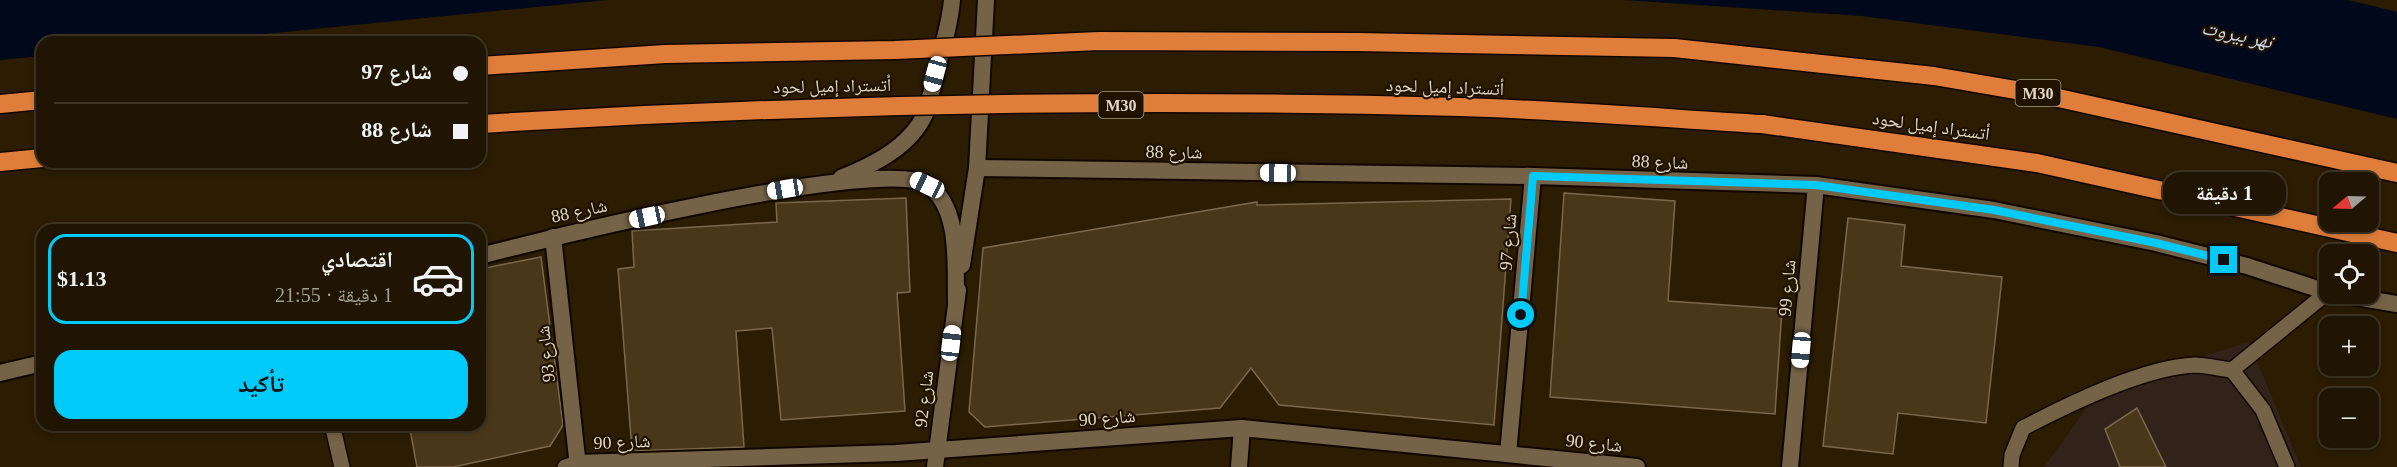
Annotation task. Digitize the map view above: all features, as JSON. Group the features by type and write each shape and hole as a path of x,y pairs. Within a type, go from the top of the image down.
{"highway":[{"name":"أتستراد إميل لحود","path":"486,66 665,54 894,50 1099,41 1357,42 1674,48 1934,76 2045,94 2397,173"},
{"path":"0,104 36,101"},
{"name":"أتستراد إميل لحود","path":"486,124 772,109 1239,104 1462,107 1762,124 2037,163 2397,243"},
{"path":"0,162 36,159"}],"street":[{"path":"956,301 977,168 986,7"},
{"path":"829,182 872,164 911,136 925,113 952,8"},
{"name":"شارع 88","path":"977,168 1533,176 1816,185 1994,210 2156,243 2247,266 2319,289"},
{"name":"شارع 97","path":"1508,454 1533,176"},
{"path":"829,182 912,178 927,185 940,197 948,217 954,244 956,301"},
{"name":"شارع 88","path":"486,254 553,237 764,193 829,182"},
{"name":"شارع 99","path":"1790,467 1816,185"},
{"name":"شارع 93","path":"553,237 573,466"},
{"name":"شارع 92","path":"935,467 956,301"},
{"name":"شارع 88","path":"2379,301 2397,304"},
{"path":"0,373 36,364"},
{"path":"1239,467 1242,428"},
{"name":"شارع 90","path":"573,466 896,453 1242,428 1637,467"}],"lane":[{"path":"2232,370 2319,303"},
{"path":"2011,467 2012,455 2023,428 2079,398 2153,374 2195,365 2232,370 2263,410 2287,467"},
{"path":"334,431 342,467"}],"shaded area":[{"path":"2249,342 2301,467 2044,467 2102,387"}],"water":[{"path":"0,0 607,0 244,36 36,36 36,57 0,60"},
{"name":"نهر بيروت","path":"1625,0 2348,0 2397,12 2397,119 2099,47 1862,16"}],"building":[{"path":"1564,193 1675,201 1668,301 1782,309 1775,414 1550,397"},
{"path":"906,198 910,292 897,293 905,411 781,420 772,328 736,331 744,447 632,451 618,269 634,267 632,231 777,222 776,203"},
{"path":"1511,199 1494,425 1279,405 1251,368 1220,408 985,427 969,412 983,248 1257,202 1257,205"},
{"path":"1848,218 1905,225 1901,266 2002,277 1986,423 1898,413 1893,454 1823,446"},
{"path":"541,257 563,425 550,446 453,467 417,467 410,431 486,431 486,268"},
{"path":"2137,408 2166,467 2120,467 2105,429"}],"route":[{"path":"1521,315 1533,176 1816,185 1994,210 2156,243 2224,260"}]}
